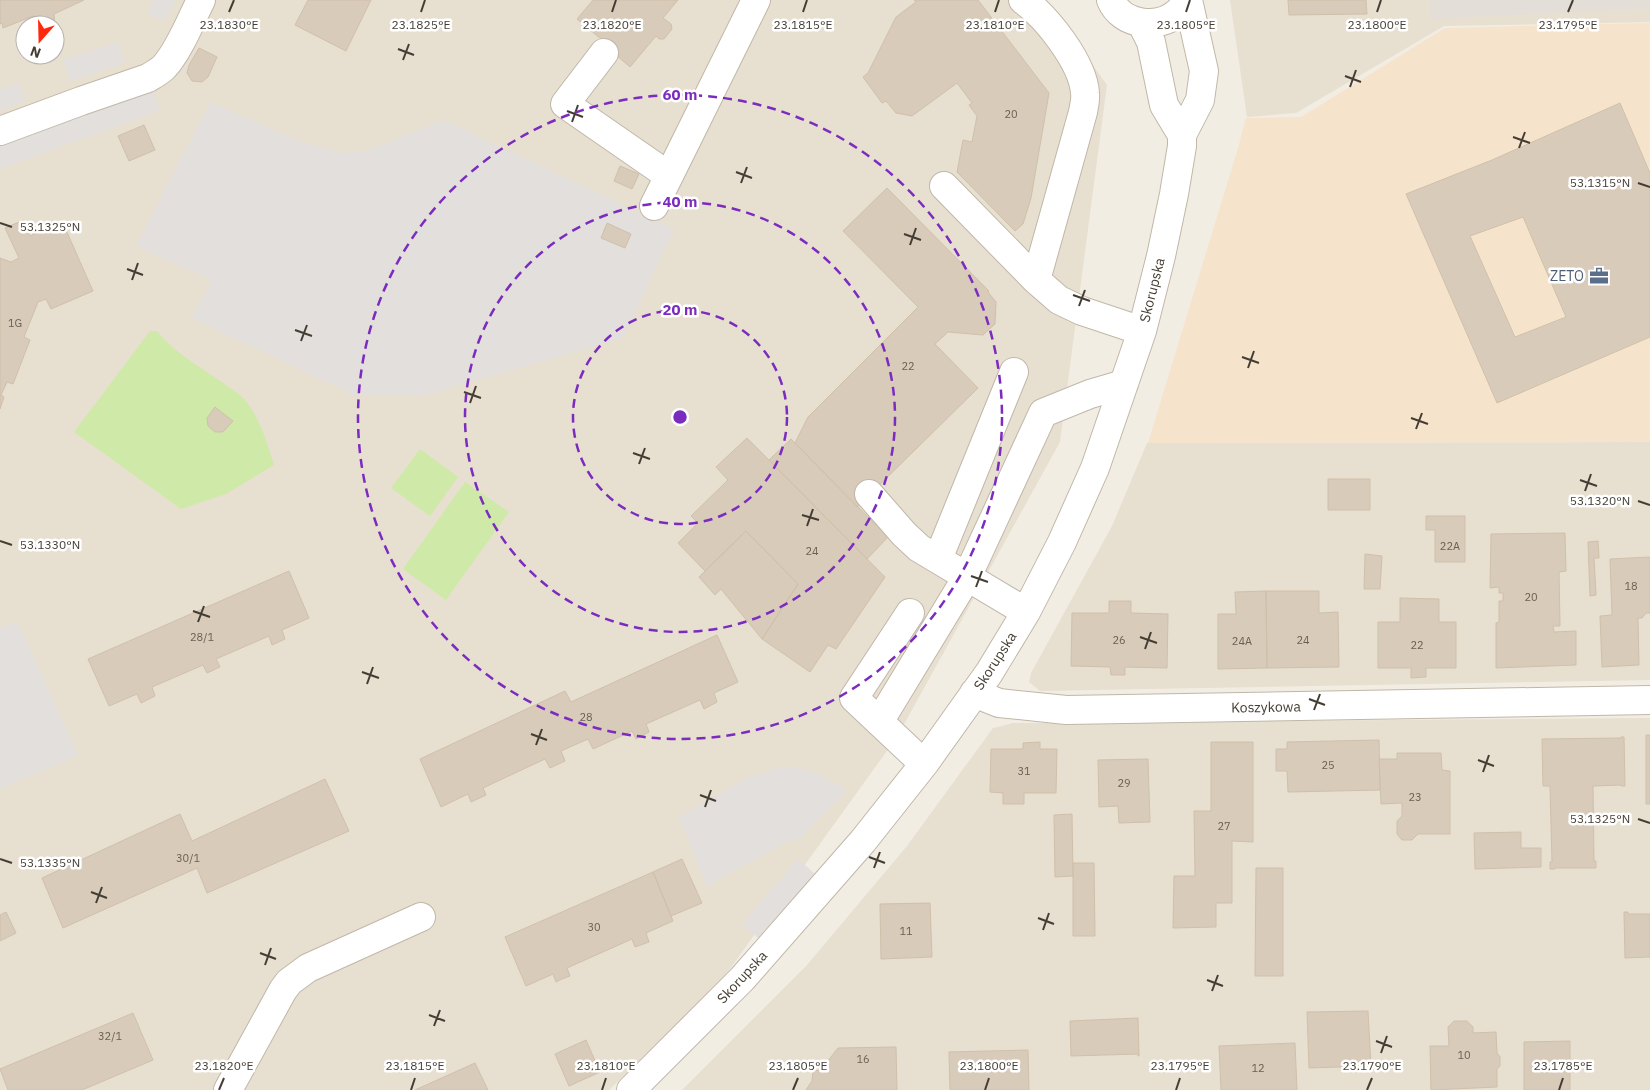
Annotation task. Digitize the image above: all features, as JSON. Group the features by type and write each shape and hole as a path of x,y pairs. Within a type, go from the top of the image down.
{"street":[{"path":"0,131 155,74 170,59 201,0"},
{"path":"654,206 756,0"},
{"path":"1023,0 1032,7 1066,46 1080,70 1086,94 1083,112 1036,280"},
{"path":"1111,0 1125,17 1142,24 1161,22 1177,13 1187,0"},
{"name":"Skorupska","path":"631,1090 742,979 863,841 924,764 989,673 1026,612 1062,542 1094,468 1142,332 1174,194 1182,135 1200,100 1204,72 1187,0"},
{"path":"1142,24 1151,42 1164,105 1182,135"},
{"path":"604,53 565,104 669,176"},
{"path":"944,186 1036,280 1059,300 1082,311 1142,332"},
{"path":"938,559 1014,372"},
{"path":"883,715 967,577 1043,412 1090,394 1124,384"},
{"path":"869,494 919,548 1026,612"},
{"path":"910,613 854,698 883,715 924,764"},
{"name":"Koszykowa","path":"974,693 999,703 1066,710 1650,700"},
{"path":"228,1090 289,982 308,968 421,917"}],"shaded area":[{"path":"0,0 1046,0 1107,85 1060,442 897,737 719,984 609,1090 0,1090"},
{"path":"153,0 176,0 164,21 147,14"},
{"path":"1230,0 1650,0 1650,22 1444,26 1296,113 1247,117"},
{"path":"1430,0 1650,0 1650,8 1431,19"},
{"path":"1650,23 1650,442 1148,443 1246,118 1301,117 1445,28"},
{"path":"118,42 125,63 70,81 65,65 65,59"},
{"path":"19,83 25,101 0,110 0,89"},
{"path":"151,83 160,110 0,169 0,143"},
{"path":"210,102 304,143 343,153 367,151 443,120 674,229 623,338 425,395 356,396 192,318 212,280 136,246"},
{"path":"1650,442 1650,680 1040,691 1029,682 1031,673 1112,526 1147,443"},
{"path":"17,621 78,755 0,789 0,628"},
{"path":"1650,718 1650,1090 682,1090 807,965 907,846 993,728 1013,723"},
{"path":"796,767 819,774 847,790 800,839 792,839 707,886 679,817 745,779 773,769"},
{"path":"798,859 815,874 758,938 742,924"}],"green space":[{"path":"150,331 157,331 172,347 244,399 259,422 274,465 226,494 181,509 74,432"},
{"path":"420,449 458,477 430,516 391,488"},
{"path":"465,482 509,512 446,600 403,569"}],"building":[{"path":"0,0 84,0 54,15 15,15 15,23 3,28 2,23 0,24"},
{"path":"308,0 371,0 346,51 295,25"},
{"path":"593,0 678,0 663,18 671,24 672,29 664,39 659,39 656,36 630,67 577,19"},
{"path":"914,0 978,0 1049,93 1031,198 1023,224 1015,231 957,172 963,140 972,142 977,116 969,105 972,103 957,83 912,116 896,113 886,101 882,103 863,77 868,73 896,17 916,2"},
{"path":"1288,0 1366,0 1367,14 1289,15"},
{"path":"199,48 217,57 208,77 202,82 192,81 187,73 189,65"},
{"name":"ZETO","path":"1620,103 1650,173 1650,337 1497,403 1406,194 1492,160","holes":["1523,217 1566,317 1515,337 1470,236"]},
{"path":"144,125 155,150 129,161 118,136"},
{"path":"620,166 639,174 632,189 614,181"},
{"path":"887,188 989,291 996,302 995,324 983,335 948,332 935,344 978,388 857,507 795,443 808,417 918,307 843,231"},
{"path":"24,220 30,236 62,221 93,291 51,309 46,299 38,302 24,337 30,340 13,384 7,382 1,395 4,397 0,409 0,258 11,262 19,258 5,228"},
{"path":"607,223 631,234 625,248 601,238"},
{"path":"215,407 233,421 223,432 215,432 208,426 207,418"},
{"path":"747,438 885,577 836,649 828,645 810,672 762,639 798,584 746,531 705,571 678,543 698,523 691,516 728,480 716,467"},
{"path":"791,439 888,537 867,559 769,460"},
{"path":"1328,479 1370,479 1370,510 1328,510"},
{"path":"1426,516 1465,516 1465,562 1435,562 1435,530 1426,530"},
{"path":"746,531 798,584 762,639 721,589 715,595 699,577"},
{"path":"1565,533 1566,571 1559,572 1560,626 1553,626 1554,632 1576,631 1576,665 1496,668 1496,623 1499,622 1499,601 1503,601 1503,593 1499,593 1499,587 1490,588 1491,534"},
{"path":"1598,541 1599,558 1594,558 1596,595 1590,596 1588,542"},
{"path":"1365,554 1382,556 1380,589 1364,589"},
{"path":"1650,557 1650,613 1646,613 1642,618 1638,618 1639,665 1602,667 1600,616 1612,615 1610,559"},
{"path":"289,571 309,618 282,630 285,639 272,645 269,636 216,659 220,667 207,673 203,665 152,687 155,696 141,703 137,694 109,706 88,659"},
{"path":"1266,591 1319,591 1319,613 1338,612 1339,667 1267,668"},
{"path":"1266,591 1267,668 1218,669 1218,614 1236,614 1235,592"},
{"path":"1400,598 1439,599 1439,622 1456,622 1456,668 1426,668 1426,677 1411,678 1411,668 1378,668 1378,622 1400,622"},
{"path":"1109,601 1131,601 1131,613 1168,614 1167,668 1125,667 1125,675 1111,675 1110,667 1071,666 1072,613 1109,613"},
{"path":"717,635 738,682 714,693 717,702 704,709 700,700 646,724 649,732 636,739 632,731 593,749 588,739 561,751 565,761 550,768 545,759 483,788 486,795 471,802 468,794 441,807 420,759 565,691 571,702"},
{"path":"1646,735 1650,735 1650,804 1646,804"},
{"path":"1624,737 1625,786 1593,786 1594,861 1596,861 1596,868 1550,869 1550,862 1552,862 1550,786 1543,786 1542,739"},
{"path":"1379,740 1380,790 1288,792 1287,771 1276,771 1276,749 1287,749 1287,742"},
{"path":"1040,742 1040,749 1057,749 1056,793 1024,793 1024,804 1003,804 1003,793 990,792 991,749 1023,749 1023,743"},
{"path":"1211,742 1253,742 1253,842 1232,841 1232,903 1216,903 1216,927 1173,928 1174,876 1195,876 1194,811 1211,811"},
{"path":"1397,753 1441,753 1442,770 1450,771 1450,834 1418,834 1412,840 1402,840 1397,834 1397,821 1402,816 1402,803 1381,804 1379,759 1397,759"},
{"path":"1148,759 1150,822 1119,823 1118,806 1099,807 1098,760"},
{"path":"325,779 349,831 207,893 197,868 63,928 42,878 180,814 192,841"},
{"path":"1072,814 1073,876 1055,877 1054,815"},
{"path":"1521,832 1521,848 1541,848 1541,867 1475,869 1474,833"},
{"path":"682,859 702,903 671,916 653,872"},
{"path":"1073,863 1094,863 1095,936 1073,936"},
{"path":"1256,868 1283,868 1283,976 1255,976"},
{"path":"653,872 673,921 646,933 649,942 635,947 632,939 567,968 570,976 556,982 553,974 526,986 505,937"},
{"path":"930,903 932,957 881,959 880,904"},
{"path":"6,912 16,933 0,941 0,915"},
{"path":"1624,912 1628,912 1628,914 1650,914 1650,957 1625,958"},
{"path":"1368,1011 1371,1066 1309,1068 1307,1012"},
{"path":"133,1013 153,1060 82,1090 8,1090 0,1069"},
{"path":"1138,1018 1139,1056 1138,1054 1071,1056 1070,1021"},
{"path":"1454,1021 1467,1021 1473,1027 1473,1033 1496,1032 1497,1053 1500,1057 1500,1066 1497,1069 1497,1087 1431,1090 1430,1046 1449,1046 1448,1027"},
{"path":"586,1040 600,1072 569,1086 555,1054"},
{"path":"1570,1041 1570,1090 1524,1090 1524,1042"},
{"path":"1295,1043 1297,1090 1221,1090 1219,1046"},
{"path":"896,1047 897,1090 806,1090 812,1081 813,1071 821,1070 838,1048"},
{"path":"1028,1050 1029,1090 950,1090 949,1052"},
{"path":"475,1063 488,1090 415,1090"}],"place":[{"name":"ZETO","path":"1599,276"}]}
